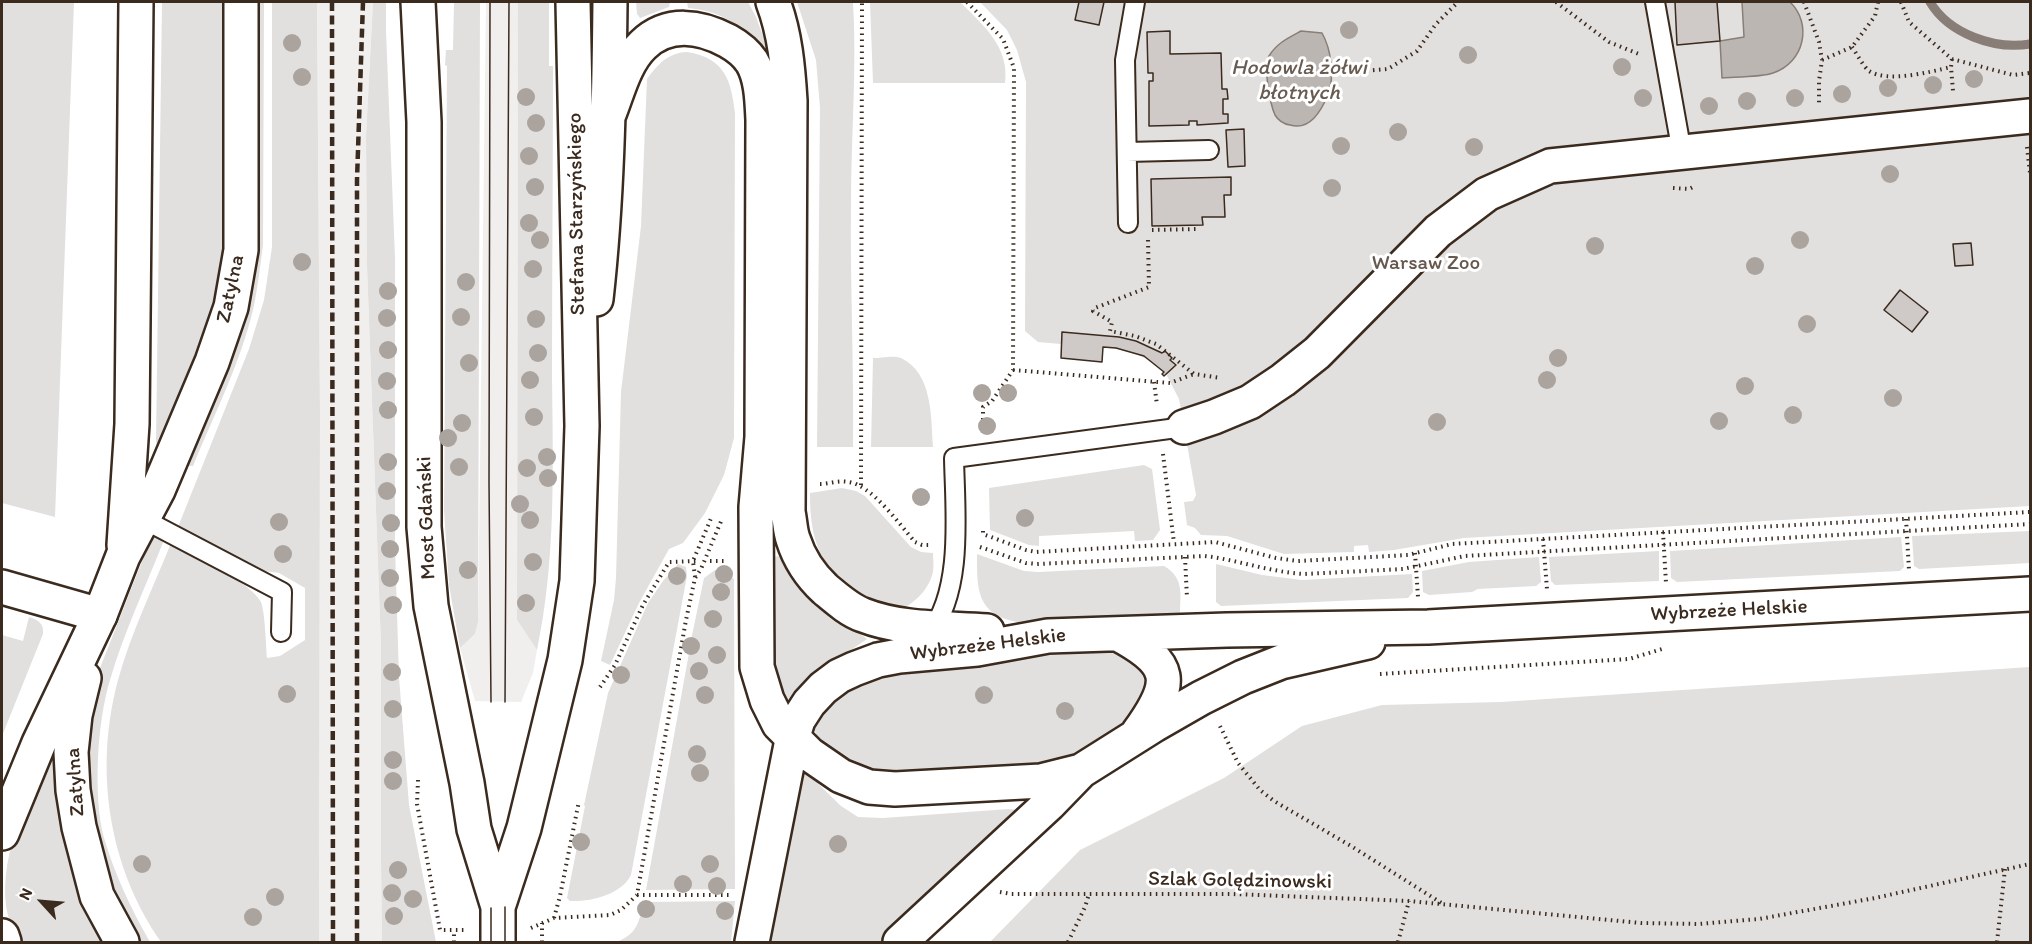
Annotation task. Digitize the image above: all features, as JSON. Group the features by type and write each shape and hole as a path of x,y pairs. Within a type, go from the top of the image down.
{"main road":[{"name":"Zatylna","path":"123,556 132,424 136,2"},
{"name":"Zatylna","path":"2,832 39,743 100,615 123,556 158,490 212,362 231,307 241,250 242,2"},
{"path":"418,2 424,122"},
{"path":"424,122 432,2"},
{"name":"Stefana Starzyńskiego","path":"573,2 582,426"},
{"path":"582,426 603,236 609,114 610,2"},
{"path":"773,2 784,45 790,102 788,512 792,539 804,564 819,584 839,601 862,615 887,622 934,628 1048,636"},
{"path":"609,114 630,60 641,46 661,33 681,27 696,28 714,34 745,53 756,71 761,93 763,120 762,437 756,507 758,667 767,700 779,724 792,740 809,754 841,776 869,787 886,789 1041,781 1081,771"},
{"path":"1172,429 1214,417 1250,402 1283,380 1317,353 1438,231 1487,194 1550,166 2031,116"},
{"name":"Most Gdański","path":"424,122 424,527 426,564 433,616 465,771 474,829 498,908 498,935"},
{"name":"Most Gdański","path":"498,908 524,828 574,607 582,426"},
{"path":"2,587 100,615"},
{"name":"Wybrzeże Helskie","path":"752,942 792,740 798,720 823,688 839,676 878,660 976,649 1048,636 1118,634 1423,614 2031,594"},
{"name":"Wybrzeże Helskie","path":"900,942 1049,804 1081,771 1135,737 1201,698 1244,677 1281,662 1423,614"},
{"name":"Zatylna","path":"100,615 75,715 71,752 72,790 97,896 122,942"},
{"path":"1118,634 1144,648 1161,668 1163,682 1160,697 1135,737"},
{"path":"2,936 4,942"}],"lane":[{"path":"1128,223 1125,60 1135,2"},
{"path":"1655,2 1682,153"},
{"path":"1126,152 1209,150"},
{"path":"899,656 919,645 934,628 945,603 953,572 954,458 1172,429"},
{"path":"143,519 282,592 281,632"}],"path":[{"path":"861,485 862,2"},
{"path":"967,2 1003,39 1014,68 1013,370 992,401 983,407 982,454"},
{"path":"1325,70 1388,69 1417,51 1436,24 1458,2"},
{"path":"1556,2 1609,42 1666,62"},
{"path":"1804,2 1819,42 1822,60 1819,91 1822,138"},
{"path":"1822,60 1852,47 1875,16 1878,2"},
{"path":"1901,2 1909,22 1952,59 2013,75 2031,73"},
{"path":"1852,47 1869,71 1887,76 1911,76 1951,67"},
{"path":"1670,188 1689,189 1696,185"},
{"path":"1148,230 1196,229"},
{"path":"1013,370 1170,383 1194,374 1156,345 1135,336 1110,331 1112,322 1094,311 1095,308 1149,287 1148,240"},
{"path":"1154,382 1172,429 1174,543"},
{"path":"810,484 842,481 861,485 915,542 932,545"},
{"path":"695,578 725,511"},
{"path":"983,522 983,534 1036,552 1215,542 1276,558 1298,561 1399,556 1452,544 2031,512"},
{"path":"418,780 417,804 440,930 498,935 554,918 610,915 621,910 637,895 695,578 693,561 712,516"},
{"path":"1906,519 1909,574"},
{"path":"976,546 1026,563 1037,564 1205,556 1304,574 1403,569 1465,556 2031,524"},
{"path":"1663,532 1666,586"},
{"path":"1543,539 1547,593"},
{"path":"1415,553 1423,614"},
{"path":"1185,557 1188,604"},
{"path":"600,687 615,665 643,605 669,562 699,561"},
{"path":"1378,674 1629,659 1668,648"},
{"path":"1220,728 1238,763 1260,790 1274,801 1444,904"},
{"path":"554,918 579,801"},
{"name":"Szlak Golędzinowski","path":"1011,894 1232,894 1409,901 1641,923 1698,924 1782,915 1875,898 2031,864"},
{"path":"1997,942 2005,869"},
{"path":"1068,942 1089,894"},
{"path":"637,895 726,895"},
{"path":"1398,942 1409,901"},
{"path":"542,923 542,942"},
{"path":"454,930 454,942"}],"shaded area":[{"path":"317,2 373,2 366,136 367,266 381,646 382,942 319,942 320,414"},
{"path":"486,2 518,2 517,620 537,650 533,673 521,702 475,701 460,648 475,634 478,622"}],"green space":[{"path":"2,2 74,2 55,517 2,503"},
{"path":"162,2 229,2 228,223 221,299 158,453 156,440"},
{"path":"253,2 264,2 263,245 258,285 248,330 226,389 193,466 181,466 227,351"},
{"path":"272,2 317,2 320,414 319,942 161,942 143,913 118,849 107,782 107,748 111,714 123,662 171,543 234,578 255,594 262,607 267,658 280,656 305,640 305,588 279,573 264,571 178,527 249,349 264,300 272,247"},
{"path":"373,2 386,2 395,258 395,547 399,677 409,805 436,942 382,942 381,646 367,266 366,136"},
{"path":"454,2 480,2 478,622 475,634 460,648 449,585 444,510 447,66 445,65 446,50 453,50"},
{"path":"518,2 549,2 549,66 553,66 553,480 548,582 537,650 517,620"},
{"path":"636,2 670,2 669,7 640,18 637,14"},
{"path":"687,2 748,2 776,71 740,28 729,20 704,10 688,8"},
{"path":"797,2 853,2 851,232 853,447 817,447 820,108 816,60"},
{"path":"870,2 960,2 986,28 999,48 1003,58 1005,83 873,83"},
{"name":"Warsaw Zoo","path":"980,2 2030,2 2030,506 1464,538 1369,552 1368,545 1354,546 1354,552 1284,554 1227,536 1201,535 1195,528 1187,525 1184,502 1193,501 1196,495 1179,399 1166,374 1164,376 1163,372 1143,357 1112,348 1103,347 1102,362 1061,358 1061,344 1038,342 1025,331 1026,82 1017,50 1007,30"},
{"path":"687,52 710,59 724,72 731,90 735,113 734,438 724,475 705,513 683,543 669,549 639,603 610,665 601,661 614,600 616,578 621,392 641,226 647,79 664,60"},
{"path":"873,358 901,358 919,374 928,397 933,447 871,447"},
{"path":"1144,465 1152,469 1160,530 1153,540 1135,541 1134,531 1039,536 1039,546 1029,545 990,530 989,488"},
{"path":"842,488 865,496 911,547 921,552 933,553 933,572 928,585 920,596 897,611 872,604 850,593 827,565 816,543 811,520 810,493"},
{"path":"2030,531 2030,563 1919,569 1914,566 1912,536"},
{"path":"152,536 164,540 128,627 110,680 102,717 98,759 98,802 104,838 124,891 150,942 136,942 100,869 85,775 92,696 100,668"},
{"path":"1901,537 1904,567 1900,571 1677,582 1671,578 1670,551"},
{"path":"1659,551 1659,581 1555,585 1551,581 1549,557"},
{"path":"977,554 1024,571 1038,572 1164,566 1175,576 1180,588 1180,616 1017,622 993,613 986,606 977,578"},
{"path":"788,555 818,607 834,621 867,639 829,665 790,702 785,700 773,666 772,557"},
{"path":"1539,557 1541,582 1536,586 1478,589 1472,592 1429,595 1423,592 1422,571 1469,562"},
{"path":"678,564 686,567 687,576 631,875 620,888 604,896 570,901 567,898 608,693 648,603"},
{"path":"1216,564 1262,575 1302,580 1412,574 1413,592 1408,598 1221,606 1216,602"},
{"path":"715,570 724,571 734,579 735,889 646,890 689,653 687,648 691,640 704,578"},
{"path":"29,617 40,623 43,634 2,736 2,635 23,641"},
{"path":"1114,651 1133,661 1140,670 1145,682 1144,696 1131,718 1108,735 1079,755 1051,763 890,773 860,765 833,751 817,737 815,731 815,720 824,706 869,675 978,660"},
{"path":"2030,667 2030,942 990,942 1080,850 1224,778 1302,726 1382,705 1501,702"},
{"path":"54,748 57,749 61,806 70,860 82,896 105,942 16,942 8,915 5,885 12,844 26,805"},
{"path":"805,771 841,806 858,817 883,818 1009,809 1017,810 1018,813 882,942 768,942 801,776"},
{"path":"735,901 731,942 617,942 634,930 646,902"}],"water":[{"path":"1742,2 1790,2 1801,21 1802,42 1792,61 1773,73 1722,78 1720,41 1744,37"},
{"name":"Hodowla żółwi błotnych","path":"1301,31 1322,33 1330,55 1332,71 1330,88 1322,107 1309,122 1297,126 1283,123 1275,115 1269,94 1267,61 1283,41"}],"building":[{"path":"1079,2 1104,2 1099,25 1075,20"},
{"path":"1675,2 1717,2 1720,41 1677,45"},
{"path":"1170,31 1170,54 1221,53 1222,89 1227,89 1228,99 1223,99 1223,114 1228,114 1228,123 1197,125 1197,121 1189,121 1189,125 1149,126 1149,81 1153,81 1153,73 1148,73 1147,32"},
{"path":"1244,129 1245,166 1228,167 1226,130"},
{"path":"1231,177 1231,195 1224,195 1225,217 1202,217 1203,225 1152,226 1151,179"},
{"path":"1971,243 1973,265 1955,266 1953,244"},
{"path":"1900,290 1928,312 1912,332 1884,310"},
{"path":"1062,332 1119,337 1136,341 1162,353 1165,351 1176,365 1164,376 1162,374 1164,372 1144,356 1116,348 1103,347 1102,362 1061,358"}],"waterway":[{"path":"1930,2 1949,23 1974,37 2002,44 2030,44"}],"tram line":[{"path":"490,2 491,702"},
{"path":"505,702 509,2"},
{"path":"505,907 505,942"},
{"path":"491,908 491,942"}],"railway":[{"path":"332,2 333,942"},
{"path":"357,942 357,180 363,2"}]}
